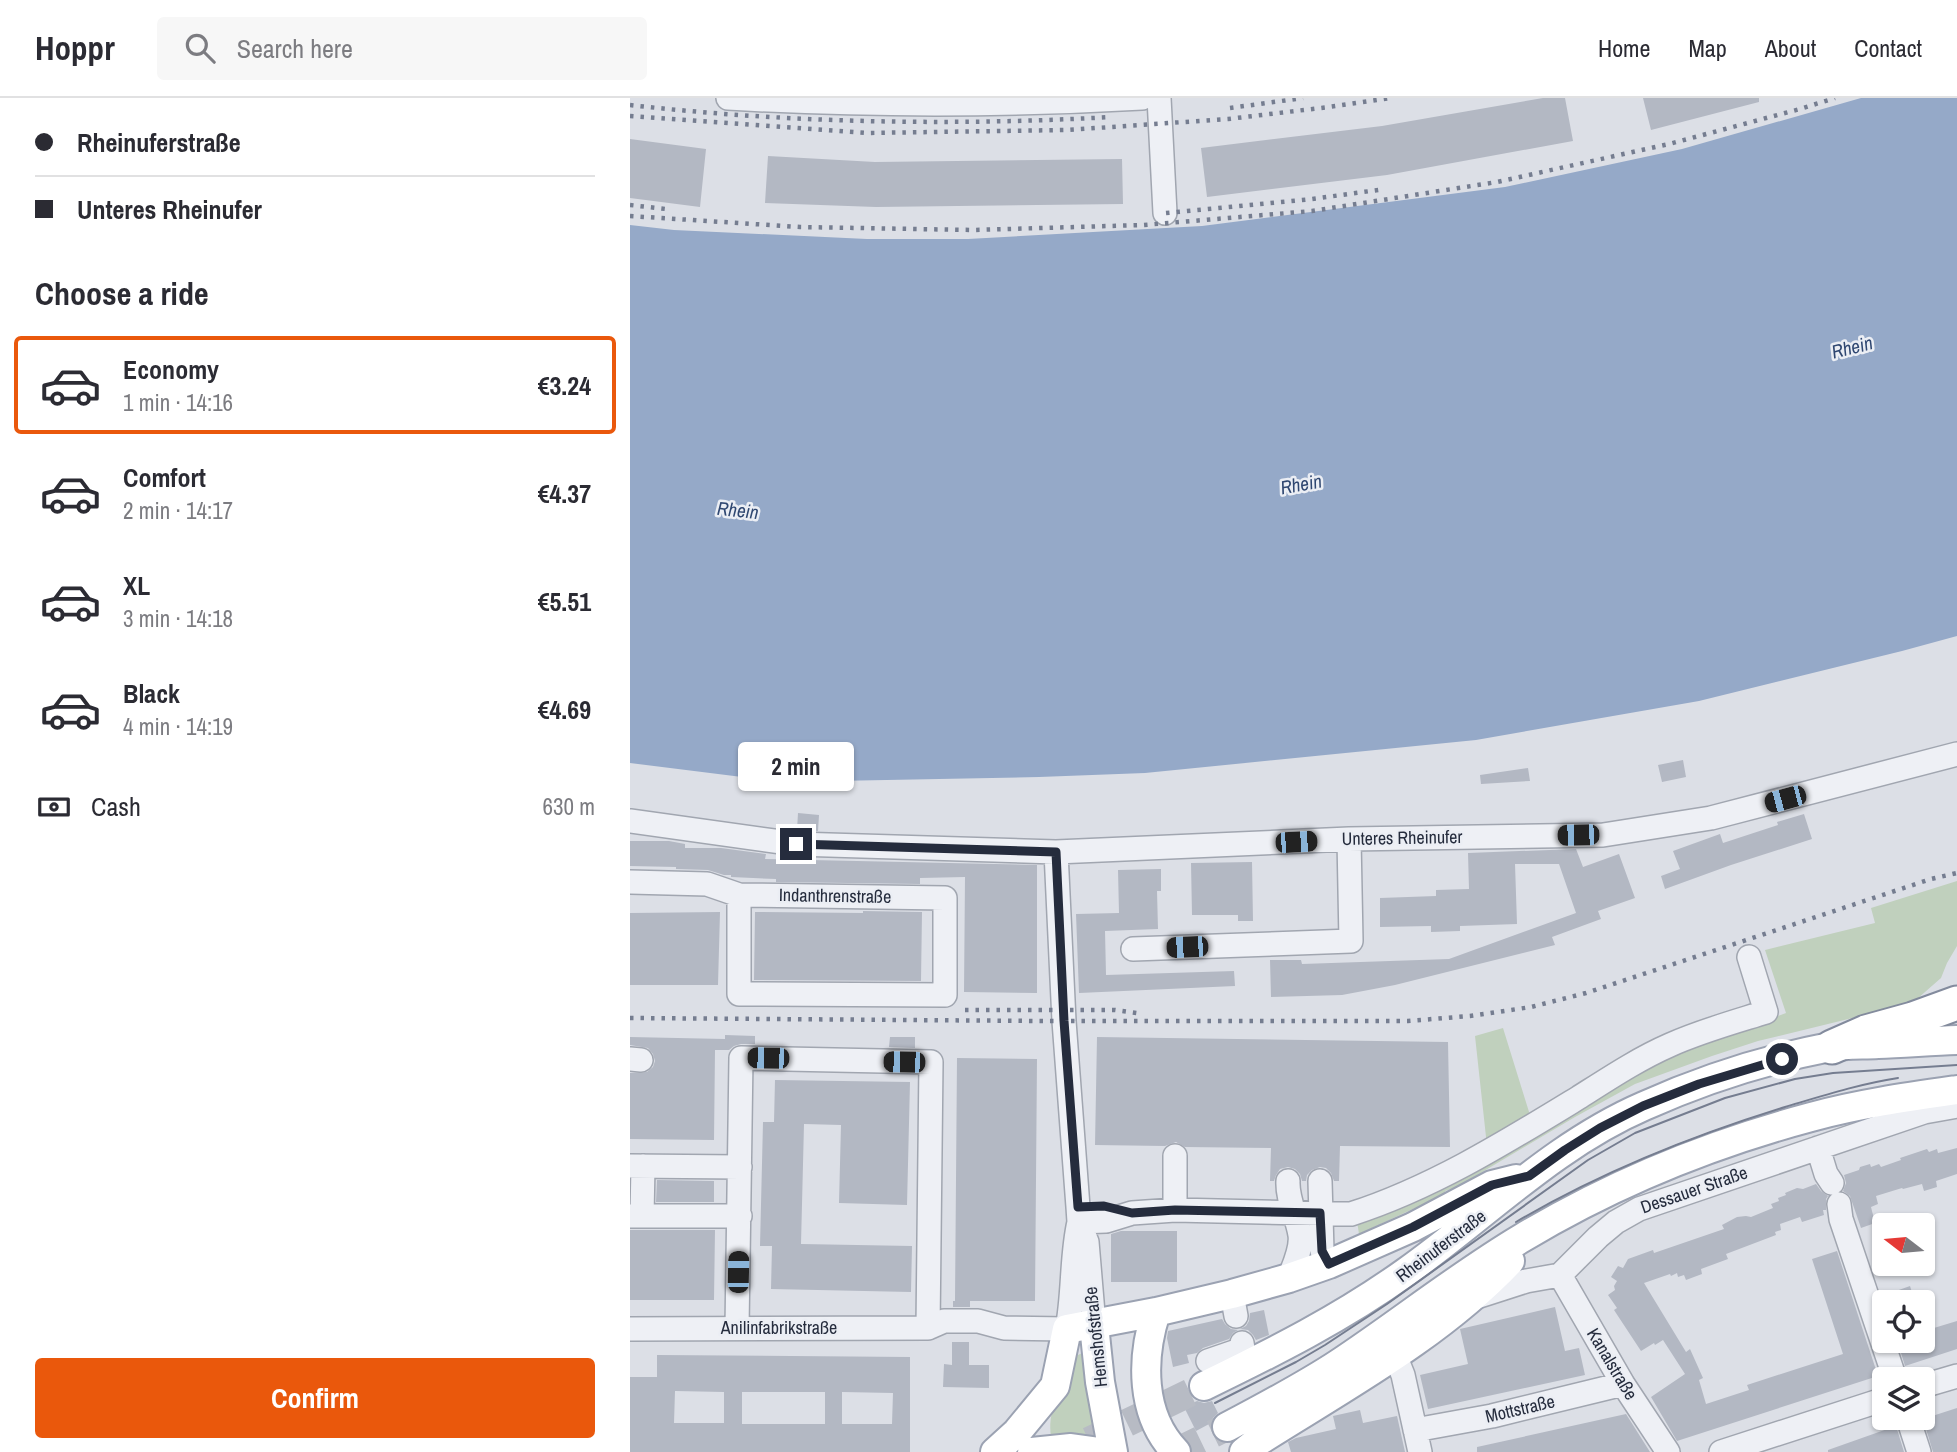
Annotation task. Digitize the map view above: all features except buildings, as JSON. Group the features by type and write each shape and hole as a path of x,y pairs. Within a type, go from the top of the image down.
{"highway":[{"path":"1832,1047 1866,1032 1957,1003"}],"main road":[{"name":"Rheinuferstraße","path":"1206,1373 1325,1325 1405,1273 1565,1150 1643,1106 1757,1065 1832,1047 1957,1040"},
{"name":"Rheinuferstraße","path":"1227,1427 1286,1396 1338,1364 1494,1256 1543,1226 1638,1177 1721,1145 1812,1116 1957,1090"},
{"path":"1100,1452 1071,1448 1040,1451 1055,1386 1080,1327 1156,1312 1234,1305 1289,1278 1329,1264 1413,1227 1492,1185 1529,1176"},
{"path":"1244,1452 1395,1355 1470,1299 1543,1226"},
{"path":"1156,1312 1144,1364 1147,1395 1155,1420 1176,1452"},
{"name":"Hemshofstraße","path":"1080,1327 1100,1382 1113,1452"},
{"path":"995,1452 1017,1432 1055,1386"}],"street":[{"path":"728,98 878,105 960,102 1039,104 1142,98"},
{"path":"1158,98 1165,213"},
{"name":"Unteres Rheinufer","path":"630,821 796,844 1056,852 1349,839 1603,835 1711,818 1957,754"},
{"path":"1133,949 1351,941 1349,839"},
{"name":"Hemshofstraße","path":"1056,852 1064,1021 1079,1214 1087,1242 1080,1327"},
{"name":"Indanthrenstraße","path":"630,882 707,884 739,895 945,898 945,995 738,994 739,895"},
{"path":"1079,1214 1106,1221 1132,1213 1175,1210 1351,1214 1378,1205 1469,1163 1669,1045 1766,1012 1749,957"},
{"path":"737,1328 741,1058 931,1062 928,1328"},
{"name":"Dessauer Straße","path":"1560,1275 1598,1237 1616,1222 1639,1209 1924,1112 1957,1106"},
{"path":"1818,1147 1891,1367"},
{"path":"1175,1156 1175,1210"},
{"path":"740,1167 636,1166 636,1216 740,1216"},
{"path":"1289,1278 1298,1252 1304,1212 1303,1181 1287,1193 1304,1212 1329,1264"},
{"path":"1470,1299 1526,1281 1560,1275"},
{"name":"Kanalstraße","path":"1560,1275 1623,1384 1668,1452"},
{"name":"Anilinfabrikstraße","path":"630,1329 928,1328 944,1321 978,1321 1004,1328 1080,1327"},
{"path":"1206,1373 1243,1349 1242,1343"},
{"name":"Mottstraße","path":"1395,1355 1403,1375 1418,1441 1489,1406 1623,1384"},
{"path":"1935,1382 1957,1376"},
{"path":"1721,1452 1872,1403"},
{"path":"1912,1430 1919,1452"}],"green space":[{"path":"1957,881 1957,946 1941,978 1917,999 1877,1012 1758,1041 1635,1084 1457,1187 1445,1191 1445,1201 1415,1208 1359,1234 1357,1221 1487,1146 1475,1036 1503,1028 1534,1128 1639,1069 1786,1013 1765,950 1875,923 1871,908"},
{"path":"1092,1349 1103,1439 1051,1436 1053,1409 1066,1360"}],"water":[{"name":"Rhein","path":"1861,98 1957,98 1957,636 1699,701 1476,740 1145,773 781,782 630,763 630,225 674,230 867,239 968,239 1202,226 1505,187 1682,149"}],"tunnel":[{"path":"1089,1441 1204,1386"},
{"path":"1175,1452 1227,1427"}],"tram line":[{"path":"1215,1403 1325,1345 1387,1304 1588,1160 1635,1133 1725,1098 1795,1079 1833,1073 1957,1065"},
{"path":"1516,1222 1614,1171 1681,1143 1813,1099 1898,1078"}],"railway":[{"path":"1230,108 1303,98"},
{"path":"630,116 866,133 1067,130 1228,119 1390,98"},
{"path":"630,216 800,227 973,230 1144,225 1312,211 1497,182 1669,144 1835,98"},
{"path":"630,105 750,116 871,121 1112,117"},
{"path":"1166,213 1385,189"},
{"path":"630,205 666,209"},
{"path":"630,1018 1408,1021 1470,1016 1531,1007 1586,993 1931,879 1957,873"},
{"path":"965,1010 1115,1010 1137,1013"}],"route":[{"path":"796,844 1056,852 1064,1021 1078,1207 1104,1206 1132,1213 1175,1210 1320,1213 1322,1251 1329,1264 1413,1227 1492,1185 1529,1176 1600,1128 1643,1106 1699,1084 1782,1059"}]}
